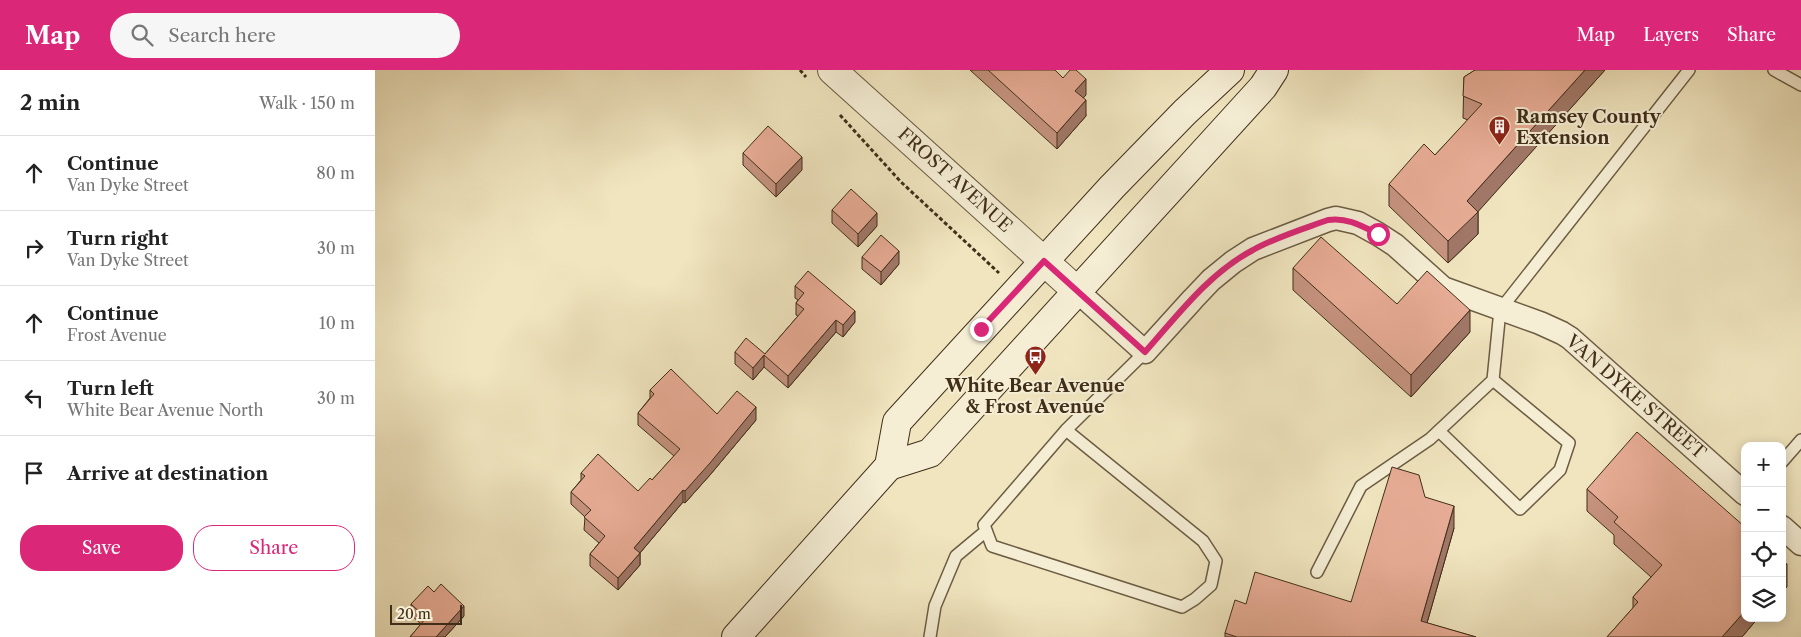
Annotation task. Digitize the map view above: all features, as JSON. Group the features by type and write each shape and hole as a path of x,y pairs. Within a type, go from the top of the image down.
{"main road":[{"path":"889,466 897,422 1153,145 1230,70"},
{"path":"736,637 889,466 930,453 1263,87 1275,70"},
{"name":"FROST AVENUE","path":"822,77 1044,261 1077,291"}],"street":[{"name":"VAN DYKE STREET","path":"1145,352 1205,287 1233,262 1253,249 1336,218 1357,223 1378,234 1395,246 1443,288 1553,329 1578,344 1741,490"},
{"path":"1077,291 1145,352"},
{"path":"1786,531 1801,544"}],"lane":[{"path":"1317,572 1361,486 1431,439 1493,380 1500,310 1689,70"},
{"path":"1774,70 1801,85"},
{"path":"1066,430 1203,541 1217,561 1211,585 1195,600 1182,607 993,546 984,525 1066,430 1145,352"},
{"path":"1439,431 1520,509 1560,470 1569,443 1493,380"},
{"path":"1786,457 1801,440"},
{"path":"930,637 935,606 956,556 986,531"}],"path":[{"path":"800,70 822,77"},
{"path":"838,112 901,182 1018,290"}],"building":[{"path":"988,70 1055,70 1063,78 1070,70 1076,70 1086,79 1075,91 1086,100 1057,133"},
{"name":"Ramsey County Extension","path":"1475,70 1585,70 1467,201 1478,212 1448,241 1389,184 1424,144 1435,155 1482,104 1463,96 1464,77"},
{"path":"768,126 802,157 776,184 743,153"},
{"path":"851,189 877,213 858,234 832,210"},
{"path":"881,235 899,251 881,272 862,257"},
{"path":"1321,237 1397,304 1427,271 1470,310 1411,375 1293,268"},
{"path":"808,271 855,311 843,325 836,320 788,376 764,355 753,368 735,352 746,338 765,354 804,309 796,303 804,293 795,286"},
{"path":"671,369 717,414 737,391 756,407 710,463 685,491 683,490 634,548 640,553 618,578 590,554 605,536 584,517 591,510 571,492 585,476 581,473 598,454 638,491 650,478 652,480 680,449 638,413 654,394 650,390"},
{"path":"1637,432 1741,523 1741,616 1722,637 1607,637 1638,602 1633,597 1662,565 1614,522 1618,517 1587,489"},
{"path":"1392,467 1419,475 1425,497 1454,506 1421,621 1476,637 1237,637 1225,633 1235,600 1246,604 1255,572 1351,602"},
{"path":"441,584 464,606 436,637 410,637 426,618 411,604 428,586 434,592"}],"place":[{"name":"Ramsey County Extension","path":"1500,146"},
{"name":"White Bear Avenue & Frost Avenue","path":"1035,375"}],"route":[{"path":"981,329 1044,261 1145,352 1211,280 1253,249 1336,218 1357,223 1378,234"}]}
